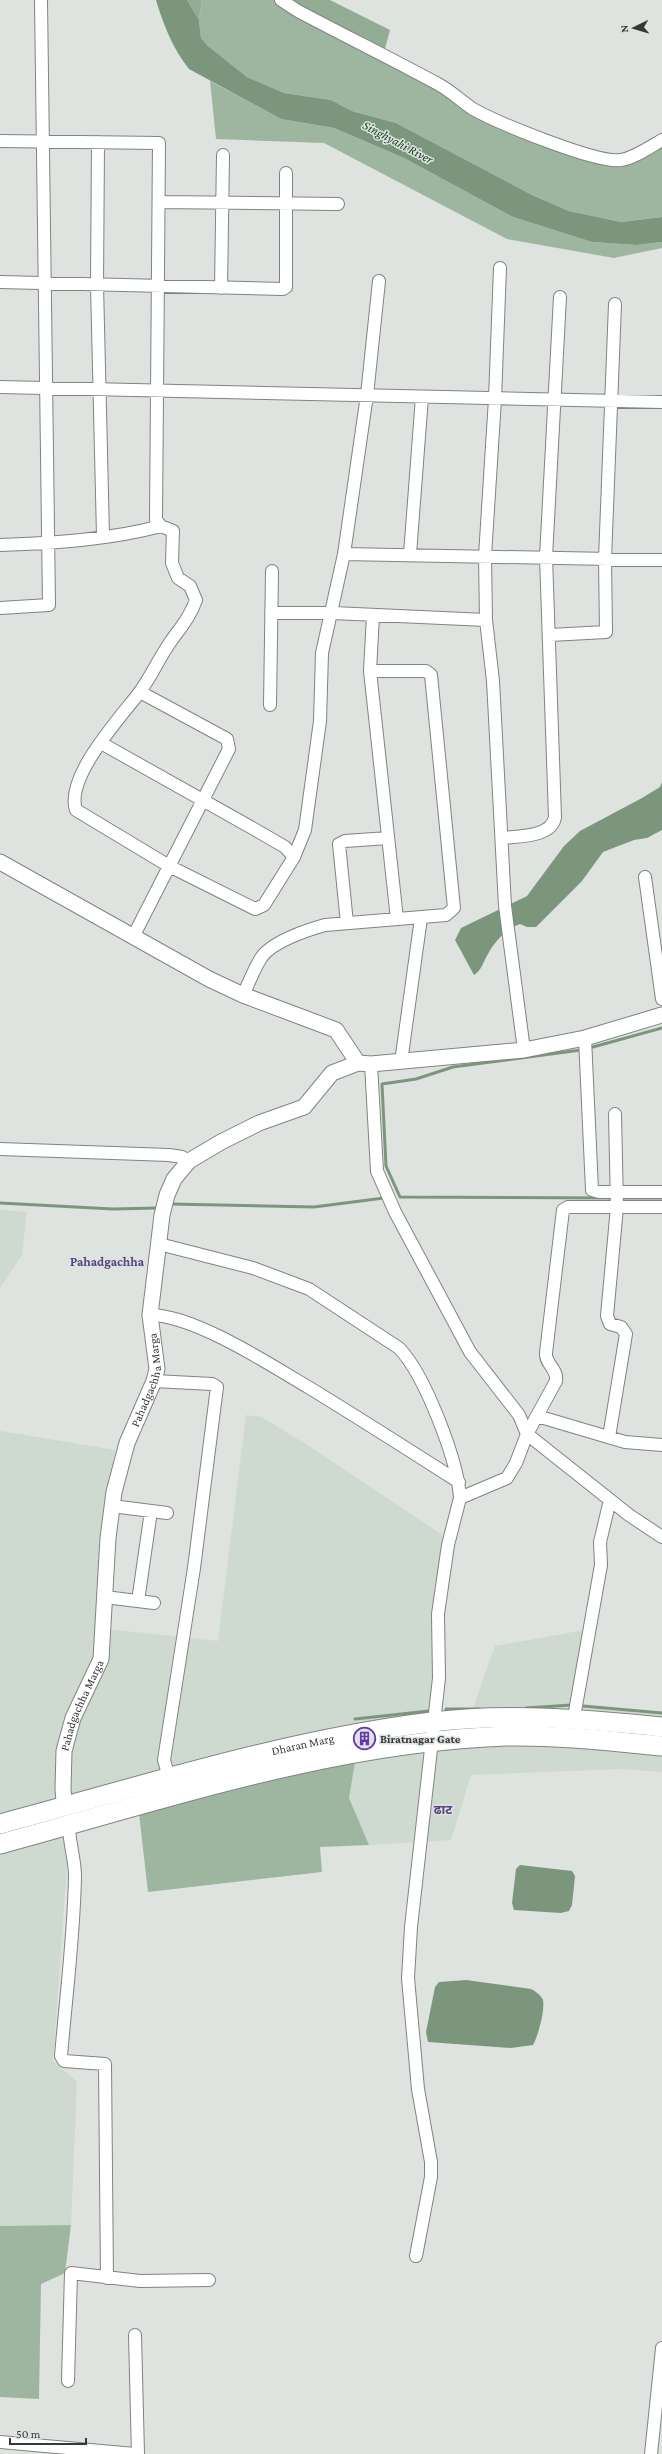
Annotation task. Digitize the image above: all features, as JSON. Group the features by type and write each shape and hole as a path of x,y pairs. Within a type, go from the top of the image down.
{"main road":[{"name":"Dharan Marg","path":"0,1824 228,1762 353,1734 433,1722 508,1717 574,1717 662,1727"},
{"name":"Dharan Marg","path":"0,1844 229,1781 354,1753 431,1742 506,1736 572,1737 662,1746"}],"street":[{"path":"0,608 49,605 41,0"},
{"path":"281,0 298,11 440,86 479,112 549,142 604,159 621,160 662,140"},
{"path":"0,141 159,143 160,202 156,332 158,391 156,520 161,526 173,531 172,563 178,578 190,586 196,600 191,616 171,641 140,692 88,762 75,790 73,802 76,810 169,866 255,909 264,905 294,857 305,830 311,797 320,720 322,653 333,613 344,554 367,395 379,281"},
{"path":"98,142 98,390 103,536"},
{"path":"220,288 223,155"},
{"path":"0,282 220,288 285,288 287,203 286,172"},
{"path":"160,202 338,204"},
{"path":"500,268 495,399 485,556 486,620 493,681 505,906 524,1050"},
{"path":"502,838 522,836 550,829 554,825 550,635 546,557 560,297"},
{"path":"550,635 606,632 605,559 615,304"},
{"path":"0,387 662,402"},
{"path":"410,554 422,397"},
{"path":"0,545 48,543 142,531 161,526"},
{"path":"344,554 410,554 662,560"},
{"path":"270,705 272,571"},
{"path":"271,613 333,613 486,620"},
{"path":"373,615 370,671 397,919"},
{"path":"243,995 261,957 268,951 311,929 347,923 421,918 449,914 454,908 431,676 426,671 370,671"},
{"path":"133,937 229,749 227,739 140,692"},
{"path":"101,743 285,847 294,857"},
{"path":"347,923 339,844 345,841 388,838"},
{"path":"0,862 133,937 243,995 336,1030 364,1064 377,1171 396,1212 470,1352 518,1416 527,1434 610,1500 662,1537"},
{"path":"645,877 662,999"},
{"path":"401,1062 421,918"},
{"name":"Pahadgachha Marga","path":"67,1806 64,1801 63,1789 64,1750 73,1718 101,1659 112,1506 127,1443 154,1381 157,1369 150,1315 162,1215 167,1195 174,1179 189,1161 221,1142 259,1123 304,1107 332,1073 364,1064 401,1062 524,1050 585,1038 662,1015"},
{"path":"585,1038 592,1188 595,1192 662,1192"},
{"path":"609,1437 626,1334 621,1326 610,1324 608,1316 617,1207 614,1114"},
{"path":"0,1149 169,1155 182,1157 189,1161"},
{"path":"460,1498 507,1478 516,1464 527,1434 556,1376 547,1361 546,1353 563,1210 568,1207 662,1207"},
{"path":"159,1244 253,1268 309,1289 399,1348 410,1360 455,1461 460,1498 441,1588 438,1614 439,1678 411,1927 408,1978 418,2089 431,2162 430,2177 416,2256"},
{"path":"150,1315 164,1315 188,1323 250,1352 459,1482"},
{"path":"154,1381 212,1384 217,1387 194,1568 164,1760 169,1778"},
{"path":"537,1416 625,1442 662,1445"},
{"path":"574,1717 601,1566 600,1542 610,1500"},
{"path":"112,1506 167,1513"},
{"path":"138,1601 151,1511"},
{"path":"105,1597 154,1603"},
{"path":"69,1825 74,1868 74,1897 61,2056 64,2061 104,2064 108,2278"},
{"path":"68,2381 71,2273 140,2282 209,2280"},
{"path":"135,2335 138,2454"},
{"path":"651,2454 662,2348"},
{"path":"0,2442 135,2454"}],"shaded area":[{"path":"187,0 202,0 199,20"},
{"path":"202,0 281,0 498,122 621,160 662,140 662,217 621,222 569,211 532,195 396,123 352,111 331,100 284,93 247,77 208,46 201,38 199,20"},
{"path":"281,0 330,0 390,30 383,56"},
{"path":"210,81 281,119 334,128 404,158 513,217 592,242 636,245 662,242 662,248 614,258 507,239 324,143 216,139"},
{"path":"0,1210 27,1212 22,1255 0,1288"},
{"path":"246,1415 262,1417 312,1448 441,1534 448,1545 433,1722 469,1719 495,1646 579,1631 595,1633 583,1706 662,1713 662,1772 621,1769 471,1775 451,1840 369,1845 349,1798 360,1733 169,1778 69,1836 53,2061 77,2082 71,2225 0,2226 0,1431 115,1450 101,1554 106,1629 218,1641"},
{"path":"360,1733 349,1798 369,1845 320,1847 322,1872 148,1892 136,1787"},
{"path":"71,2225 65,2273 41,2284 39,2399 0,2397 0,2226"}],"water":[{"name":"Singhyahi River","path":"156,0 187,0 199,20 201,38 208,46 247,77 284,93 331,100 352,111 396,123 532,195 569,211 621,222 662,217 662,242 636,245 592,242 513,217 404,158 334,128 281,119 189,69 169,36"},
{"path":"662,782 662,830 647,838 634,840 603,852 582,881 536,927 527,927 520,924 501,936 486,957 481,968 474,975 455,940 461,928 527,896 564,846 580,831 642,798 660,787"},
{"path":"520,1865 572,1871 575,1876 572,1905 569,1911 561,1913 514,1910 512,1903 516,1869"},
{"path":"466,1980 531,1989 536,1992 543,2000 543,2010 539,2030 533,2045 511,2048 428,2042 426,2032 435,1987 439,1982"}],"waterway":[{"path":"593,1047 662,1028"},
{"path":"581,1050 453,1067 416,1079 382,1084 386,1166 400,1197 613,1198"},
{"path":"170,1204 314,1207 384,1198"},
{"path":"621,1198 662,1198"},
{"path":"0,1203 113,1209 157,1208"},
{"path":"526,1708 571,1705"},
{"path":"583,1706 662,1713"},
{"path":"446,1709 480,1709"},
{"path":"355,1719 429,1711"}],"place":[{"name":"Biratnagar Gate","path":"365,1739"}],"district":[{"name":"Pahadgachha","path":"107,1261"},
{"name":"ढाट","path":"443,1809"}]}
